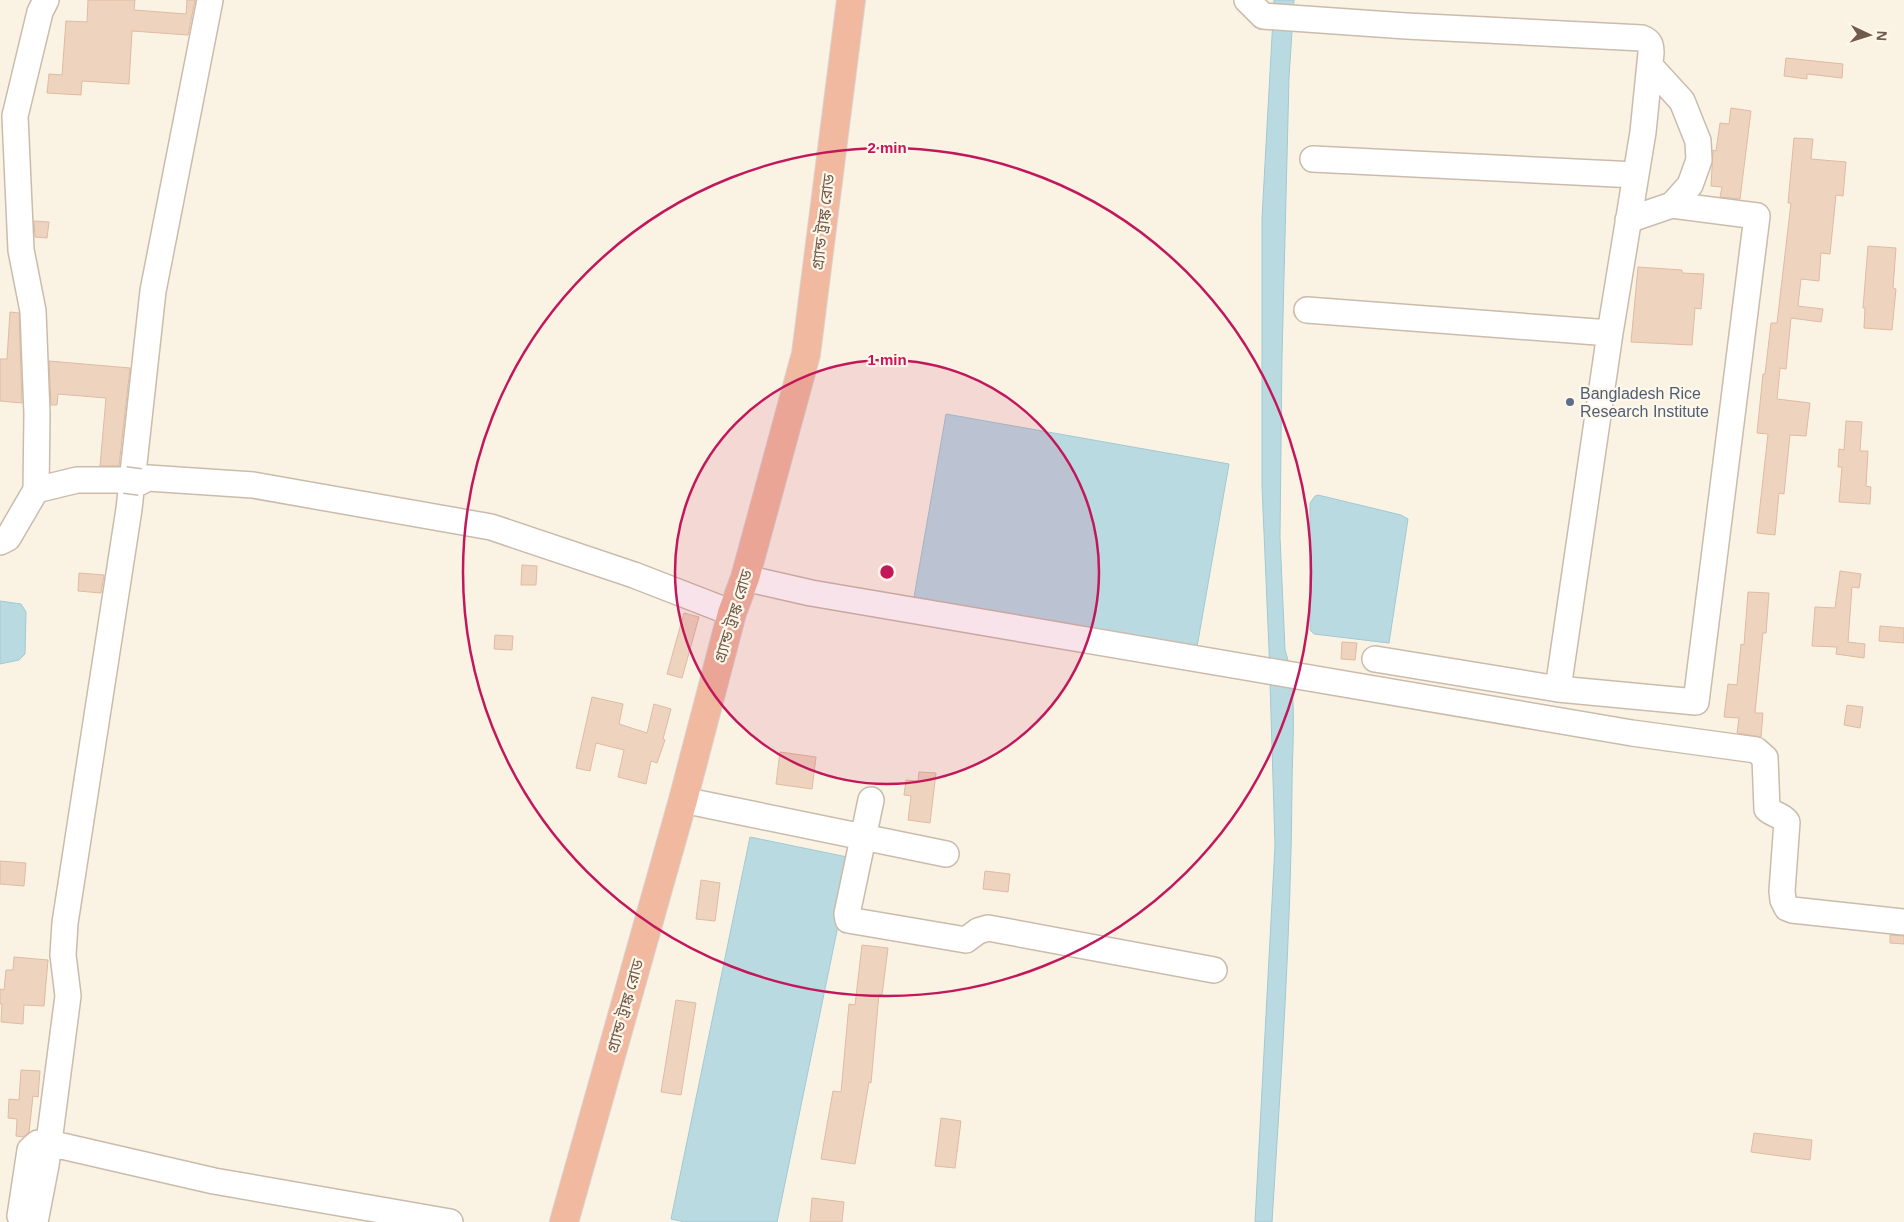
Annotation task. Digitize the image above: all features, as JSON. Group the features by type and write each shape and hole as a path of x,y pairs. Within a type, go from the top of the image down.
{"highway":[{"name":"গ্র্যান্ড ট্রাঙ্ক রোড","path":"564,1222 683,800 732,613 745,578 806,354 851,0"}],"street":[{"path":"0,542 8,538 36,490 37,414 33,311 21,250 15,116 40,12 46,0"},
{"path":"35,1222 49,1143 68,996 63,955 65,923 129,509 153,291 210,0"},
{"path":"1255,8 1300,19 1642,38 1648,40 1650,44 1650,66 1636,175 1610,333 1558,689"},
{"path":"1650,66 1682,101 1698,142 1699,160 1696,172 1690,185 1672,205"},
{"path":"1313,158 1636,175"},
{"path":"1376,660 1558,689 1696,702 1757,216 1672,205 1628,220"},
{"path":"1307,310 1610,333"},
{"path":"36,490 77,480 132,481 148,478 253,485 491,527 634,575 732,613"},
{"path":"745,578 811,593 1632,733 1756,750 1765,758 1767,809 1784,817 1787,822 1782,891 1782,900 1787,908 1904,922"},
{"path":"683,800 946,854"},
{"path":"871,800 847,914 848,920 966,940 978,931 988,928 1214,970"},
{"path":"19,1222 30,1150 38,1143 49,1143 214,1181 450,1222"}],"water":[{"path":"1274,0 1294,0 1289,78 1282,357 1280,537 1285,650 1292,682 1293,737 1288,951 1272,1222 1255,1222 1275,845 1262,486 1262,218"},
{"path":"946,414 1229,464 1197,647 914,597"},
{"path":"1318,495 1401,515 1408,519 1389,643 1314,634 1310,630 1310,503"},
{"path":"0,601 21,604 26,612 25,654 19,660 0,664"},
{"path":"750,837 852,858 777,1222 685,1222 671,1219"}],"building":[{"path":"88,0 135,0 134,10 186,14 187,0 195,0 188,35 132,31 129,84 82,81 81,95 47,93 49,74 62,75 66,21 87,22"},
{"path":"1786,58 1843,64 1842,78 1807,74 1807,79 1784,76"},
{"path":"1731,108 1751,111 1740,199 1720,197 1722,187 1711,186 1713,150 1716,151 1720,123 1729,124"},
{"path":"1794,138 1813,139 1811,159 1846,162 1843,196 1836,195 1830,254 1821,253 1819,281 1801,279 1798,306 1823,309 1821,322 1791,318 1786,369 1780,368 1777,399 1810,403 1806,436 1790,435 1784,494 1779,493 1775,535 1757,533 1768,434 1757,433 1771,323 1777,323 1791,203 1788,203"},
{"path":"34,221 49,222 47,238 35,237"},
{"path":"1868,246 1896,248 1893,288 1896,289 1892,330 1864,328 1865,308 1863,308"},
{"path":"1638,267 1682,270 1682,273 1704,274 1701,309 1695,308 1692,345 1631,342"},
{"path":"10,312 19,313 22,403 0,401 0,359 7,359"},
{"path":"49,361 130,368 119,466 100,466 106,398 58,394 57,405 51,405"},
{"path":"1846,421 1862,422 1860,451 1868,451 1866,486 1871,487 1870,504 1839,502 1842,467 1838,467 1839,449 1844,450"},
{"path":"522,565 537,566 536,585 521,585"},
{"path":"1840,571 1861,574 1859,588 1852,587 1848,642 1865,644 1864,658 1836,654 1837,647 1812,646 1815,607 1835,608"},
{"path":"79,573 104,575 101,593 78,591"},
{"path":"1748,592 1769,593 1766,633 1763,633 1755,713 1763,713 1761,737 1737,733 1739,718 1724,717 1728,684 1737,685 1741,644 1744,645"},
{"path":"684,613 699,617 682,678 667,674"},
{"path":"1880,626 1904,628 1904,643 1879,641"},
{"path":"495,635 513,636 512,650 494,649"},
{"path":"1342,642 1357,643 1355,660 1341,659"},
{"path":"592,697 623,704 619,724 647,733 654,704 671,709 663,739 665,740 657,763 651,761 646,784 618,777 624,750 596,743 590,771 576,768"},
{"path":"1847,705 1863,707 1860,728 1844,725"},
{"path":"780,752 816,757 812,789 776,784"},
{"path":"919,772 936,773 930,823 908,820 911,796 904,795 906,780 918,781"},
{"path":"0,861 26,863 24,886 0,884"},
{"path":"985,871 1010,874 1008,892 983,889"},
{"path":"701,880 720,883 715,921 696,919"},
{"path":"1890,935 1904,936 1904,944 1890,943"},
{"path":"862,945 888,948 882,995 879,994 871,1083 869,1082 855,1164 821,1159 833,1091 841,1092 849,1004 855,1005"},
{"path":"14,957 48,960 44,1006 24,1005 23,1024 1,1022 2,1004 0,1004 0,989 4,990 6,970 13,970"},
{"path":"676,1000 696,1003 681,1095 661,1092"},
{"path":"21,1070 40,1071 38,1097 33,1096 29,1132 23,1137 16,1136 17,1119 8,1118 9,1099 19,1100"},
{"path":"941,1118 961,1121 955,1168 935,1166"},
{"path":"1754,1133 1812,1140 1810,1160 1751,1152"},
{"path":"812,1198 844,1202 842,1222 810,1222"}],"place":[{"name":"Bangladesh Rice Research Institute","path":"1570,402"}]}
